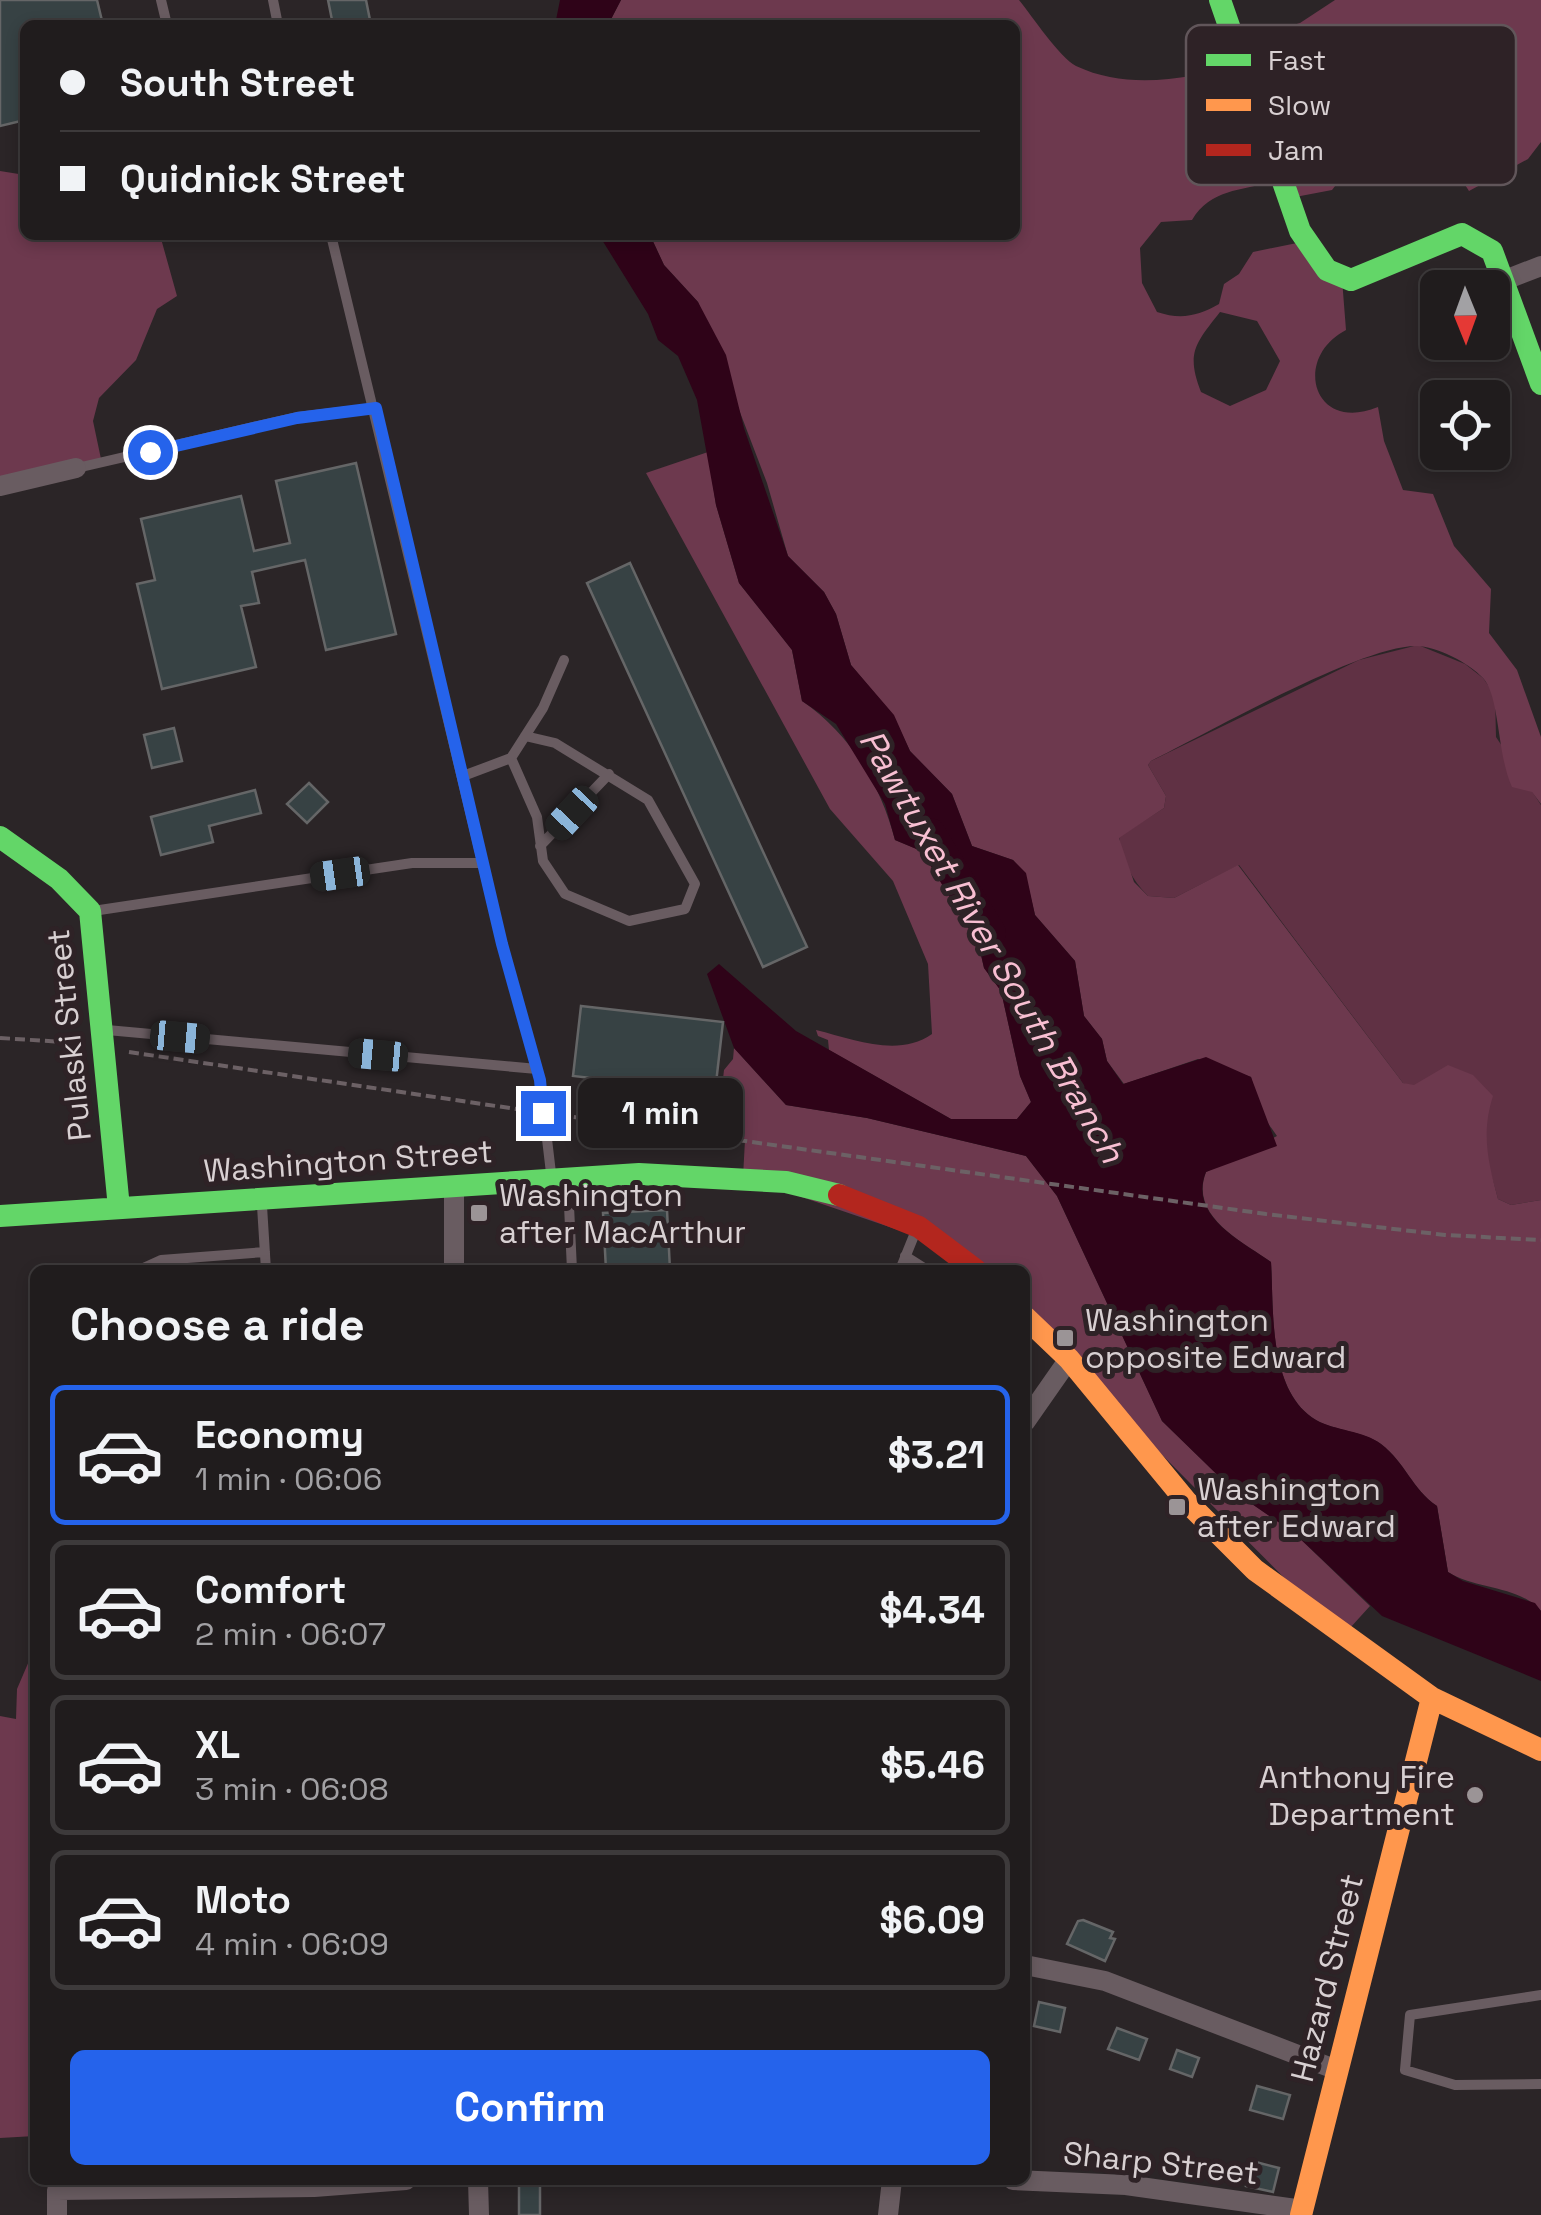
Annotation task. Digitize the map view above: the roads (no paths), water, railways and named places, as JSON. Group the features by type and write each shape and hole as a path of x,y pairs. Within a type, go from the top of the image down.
{"main road":[{"path":"1220,0 1229,25"},
{"path":"1284,185 1300,231 1326,270 1351,280 1388,267 1428,242 1462,234 1492,251 1501,270"},
{"path":"1510,294 1541,384"},
{"name":"Pulaski Street","path":"0,837 59,879 90,911 119,1208"},
{"name":"Washington Street","path":"0,1216 560,1178 714,1174 802,1186 859,1201 952,1246 971,1265"},
{"path":"1030,1322 1069,1360 1186,1502 1255,1570 1432,1698 1541,1750"},
{"name":"Hazard Street","path":"1302,2212 1432,1698"}],"street":[{"path":"1510,278 1541,266"},
{"path":"0,486 76,468"},
{"path":"454,1187 454,1265"},
{"path":"1030,1415 1069,1360"},
{"path":"1030,1966 1105,1981 1337,2070"},
{"name":"Sharp Street","path":"1030,2181 1126,2185 1302,2212"},
{"path":"57,2215 57,2190 348,2185"},
{"path":"478,2185 479,2215"},
{"path":"888,2215 891,2185"}],"lane":[{"path":"332,240 537,1069 543,1113 560,1178 571,1265"},
{"path":"76,468 297,418 376,408"},
{"path":"463,776 511,758 564,660"},
{"path":"511,758 537,817 542,861 565,894 629,920 685,908 696,884 648,800 556,743 526,736"},
{"path":"540,846 609,774"},
{"path":"90,911 412,862 484,864"},
{"path":"101,1038 537,1069"},
{"path":"262,1198 266,1265"},
{"path":"902,1265 918,1228"},
{"path":"150,1265 161,1260 265,1252"},
{"path":"222,1255 223,1265"},
{"path":"906,1256 920,1265"},
{"path":"1541,1995 1410,2015 1403,2055 1405,2070 1456,2085 1541,2084"}],"water":[{"path":"560,0 621,0 611,20 556,20"},
{"path":"602,240 652,240 664,265 698,302 726,355 744,428 788,556 824,592 836,614 851,665 894,715 910,751 952,794 972,846 1013,860 1026,873 1035,915 1075,961 1084,1016 1102,1039 1107,1061 1123,1084 1206,1057 1251,1077 1277,1146 1206,1172 1202,1188 1204,1202 1220,1226 1271,1262 1277,1348 1289,1390 1300,1407 1316,1420 1374,1439 1396,1459 1437,1506 1448,1572 1463,1581 1535,1603 1541,1611 1541,1681 1382,1616 1293,1532 1236,1493 1162,1421 1057,1196 1026,1156 867,1118 786,1105 734,1048 707,974 719,964 796,1031 951,1119 1017,1119 1031,1102 1020,1076 1001,991 984,968 966,889 958,874 938,858 895,840 885,804 836,724 802,701 792,650 739,583 716,505 697,400 678,356 658,340 648,314"}],"waterway":[{"name":"Pawtuxet River South Branch","path":"930,834 990,933"}],"place":[{"name":"Washington after MacArthur","path":"479,1213"},
{"name":"Washington opposite Edward","path":"1065,1338"},
{"name":"Washington after Edward","path":"1177,1507"},
{"name":"Anthony Fire Department","path":"1475,1795"}]}
